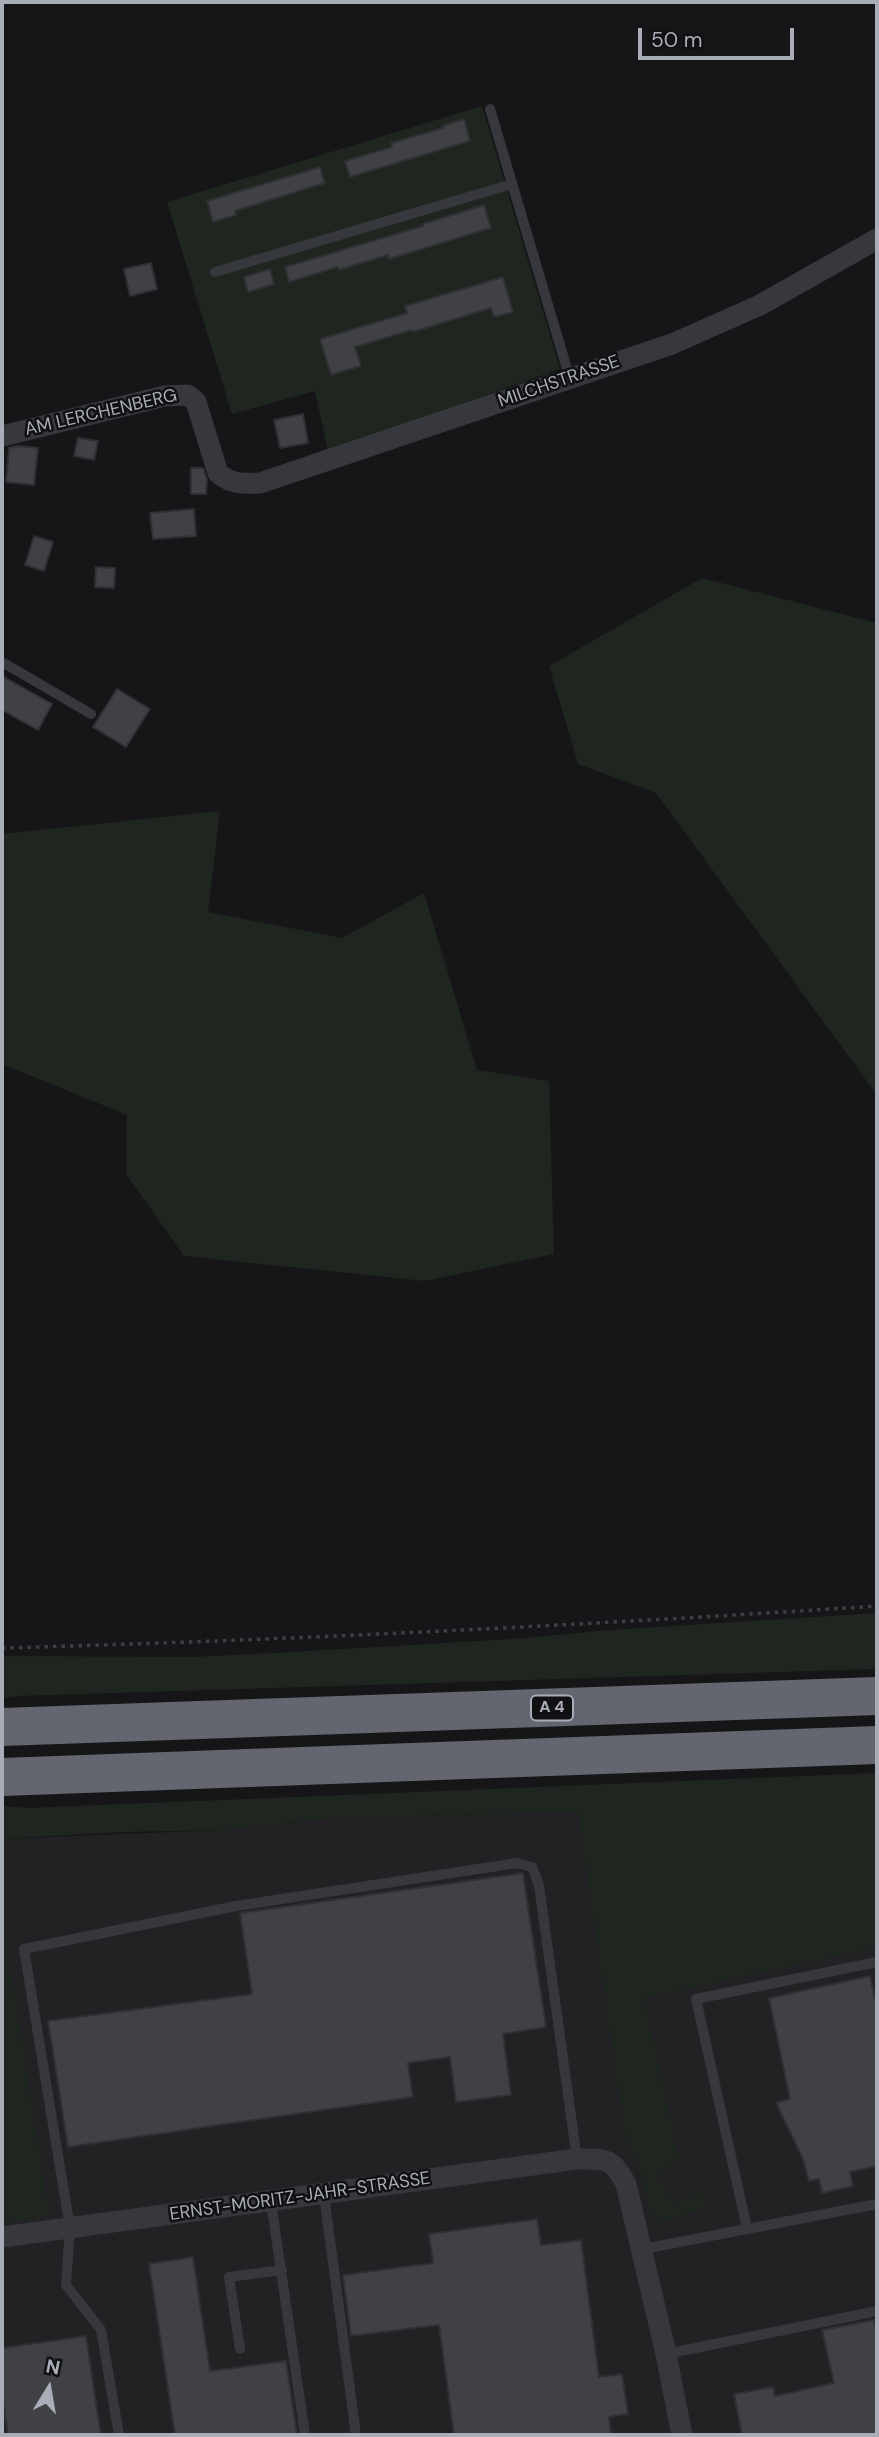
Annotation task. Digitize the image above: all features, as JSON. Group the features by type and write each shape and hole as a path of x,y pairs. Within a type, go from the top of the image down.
{"highway":[{"name":"A 4","path":"2,1727 877,1696"},
{"path":"2,1777 877,1745"}],"street":[{"name":"MILCHSTRASSE","path":"226,480 240,484 260,483 673,344 760,305 877,239"},
{"name":"AM LERCHENBERG","path":"2,436 165,396 188,395 196,402 213,461 226,480"},
{"name":"ERNST-MORITZ-JAHR-STRASSE","path":"2,2236 588,2159"},
{"path":"588,2159 608,2160 617,2166 626,2184 643,2249 682,2435"}],"lane":[{"path":"490,109 570,379"},
{"path":"215,272 512,184"},
{"path":"2,662 91,714"},
{"path":"119,2435 101,2330 66,2285 70,2228 24,1949 236,1906 517,1863 532,1867 539,1885 588,2159"},
{"path":"747,2228 696,1999 877,1962"},
{"path":"324,2194 356,2435"},
{"path":"271,2202 305,2435"},
{"path":"643,2249 877,2204"},
{"path":"240,2349 229,2277 282,2270"},
{"path":"666,2354 877,2311"}],"path":[{"path":"2,1648 159,1644 877,1606"}],"shaded area":[{"path":"482,106 560,369 328,451 315,391 232,414 167,202"},
{"path":"702,578 877,623 877,1095 656,793 578,764 549,666"},
{"path":"220,811 208,912 342,938 424,893 477,1070 549,1081 554,1254 425,1281 184,1256 126,1174 127,1115 2,1064 2,834"},
{"path":"877,1613 877,1669 2,1698 2,1656 192,1657 274,1653"},
{"path":"877,1773 877,1947 644,1998 679,2159 655,2176 675,2204 705,2191 704,2205 657,2223 651,2216 638,2157 627,2145 578,1811 323,1819 223,1830 122,1832 2,1839 2,1806 28,1808"},
{"path":"877,1798 877,2435 2,2435 2,1839 222,1830 325,1819"},
{"path":"2,1915 49,2216 2,2223"}],"building":[{"path":"464,119 470,141 350,177 345,161 392,147 391,143"},
{"path":"320,167 325,183 235,211 236,215 213,222 207,201"},
{"path":"484,205 491,228 389,259 388,255 289,282 285,267"},
{"path":"151,263 157,289 130,296 124,269"},
{"path":"270,269 274,284 248,292 244,277"},
{"path":"503,277 513,312 494,317 491,308 355,347 361,366 331,375 320,339 407,313 405,306"},
{"path":"303,414 308,443 280,448 274,420"},
{"path":"78,438 98,441 94,460 74,456"},
{"path":"9,448 38,448 34,485 6,482"},
{"path":"191,468 203,468 207,479 206,494 191,494"},
{"path":"194,509 196,536 153,539 150,513"},
{"path":"34,536 53,542 44,571 25,565"},
{"path":"96,567 115,568 114,588 95,587"},
{"path":"2,676 52,704 38,730 2,710"},
{"path":"117,689 150,709 126,747 93,727"},
{"path":"523,1873 546,2027 503,2034 511,2095 456,2102 450,2057 408,2063 413,2097 68,2147 48,2021 252,1994 240,1913"},
{"path":"870,1976 877,2008 877,2166 850,2172 853,2186 822,2193 819,2179 809,2181 803,2159 776,2103 790,2099 769,1998"},
{"path":"537,2219 541,2245 581,2240 599,2377 622,2374 628,2414 609,2417 611,2435 454,2435 439,2325 351,2336 343,2275 433,2263 429,2234"},
{"path":"193,2257 210,2371 286,2361 297,2435 175,2435 149,2264"},
{"path":"874,2320 877,2334 877,2435 742,2435 734,2394 773,2387 775,2396 834,2383 822,2330"},
{"path":"86,2336 101,2435 8,2435 2,2393 2,2348"}]}
